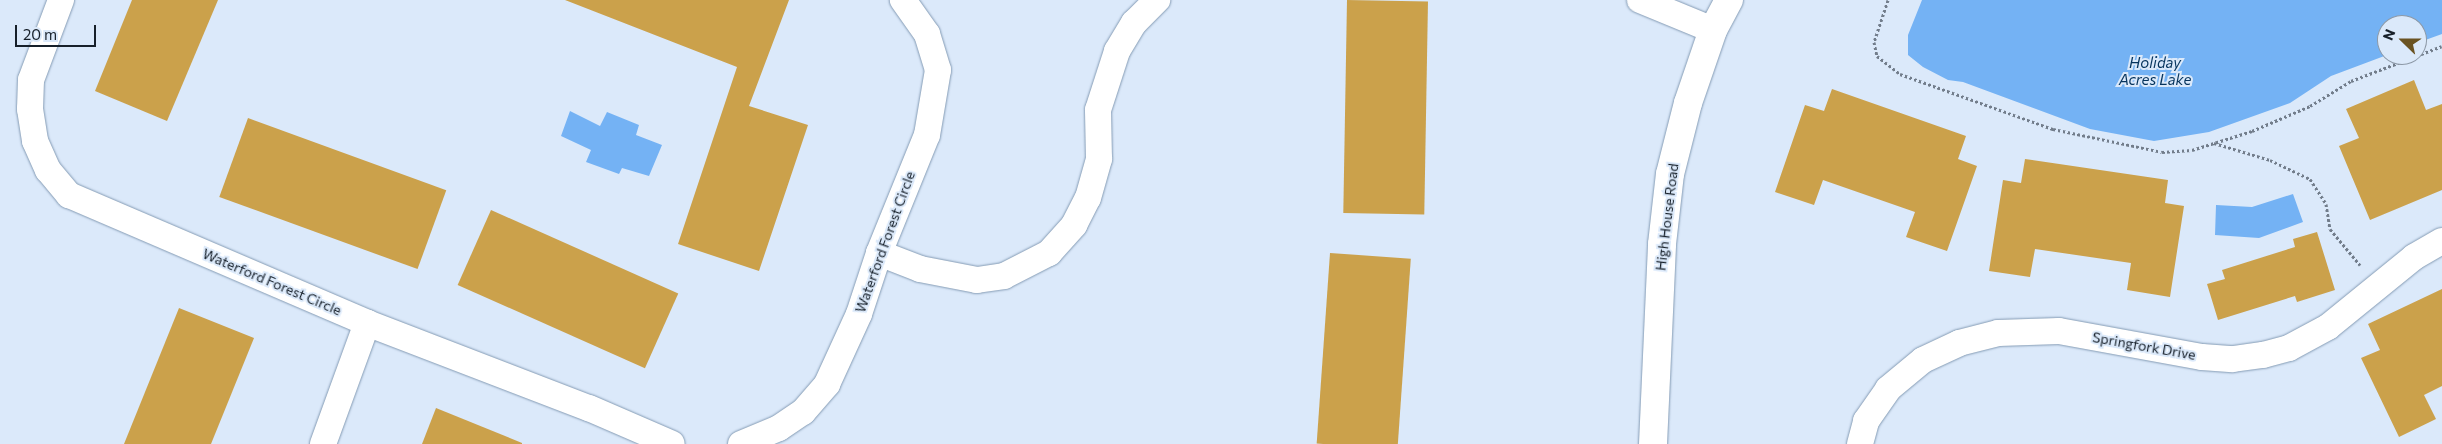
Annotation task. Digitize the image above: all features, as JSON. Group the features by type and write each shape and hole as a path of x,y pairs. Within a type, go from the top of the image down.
{"main road":[{"name":"High House Road","path":"1653,444 1662,244 1670,174 1688,103 1713,30 1729,0"}],"street":[{"name":"Waterford Forest Circle","path":"61,0 31,80 30,109 36,142 48,170 68,195 367,323 589,408 672,444"},
{"name":"Waterford Forest Circle","path":"741,444 780,428 803,412 827,384 859,314 879,253 927,135 938,70 928,34 903,0"},
{"path":"879,253 920,269 977,280 1004,276 1048,253 1074,225 1088,198 1099,158 1098,110 1117,51 1134,23 1158,0"},
{"path":"1640,0 1713,30"},
{"name":"Springfork Drive","path":"1860,444 1866,420 1888,389 1923,360 1959,343 1998,333 2059,331 2170,353 2233,360 2290,348 2328,327 2414,257 2442,241"},
{"path":"324,444 367,323"}],"path":[{"path":"1888,0 1874,42 1877,56 1900,74 2014,117 2137,149 2162,152 2192,150 2252,131 2310,106 2351,81 2442,46"},
{"path":"2213,143 2277,162 2310,179 2326,204 2330,229 2338,242 2380,286"}],"water":[{"name":"Holiday Acres Lake","path":"1922,0 2442,0 2442,34 2427,39 2427,15 2377,15 2377,59 2331,76 2290,103 2209,132 2154,141 2090,129 1963,82 1948,80 1923,67 1908,55 1908,35"},
{"path":"570,111 600,126 607,112 639,125 636,135 662,145 649,176 622,168 619,174 586,162 591,150 561,136"},
{"path":"2293,194 2303,222 2259,238 2215,235 2216,205 2252,207"}],"building":[{"path":"132,0 218,0 167,121 95,91"},
{"path":"565,0 789,0 749,106 808,125 759,271 678,244 737,67"},
{"path":"1347,0 1428,1 1424,214 1343,213"},
{"path":"2414,80 2426,110 2442,104 2442,190 2370,220 2339,146 2359,138 2346,109"},
{"path":"1832,89 1966,136 1958,159 1977,166 1947,251 1906,237 1915,212 1823,180 1814,205 1775,192 1805,105 1824,111"},
{"path":"248,118 446,190 418,269 219,197"},
{"path":"2025,159 2168,180 2165,203 2184,206 2170,297 2127,290 2131,263 2035,249 2030,277 1989,271 2003,180 2021,183"},
{"path":"491,210 678,293 645,368 458,285"},
{"path":"2317,232 2335,290 2297,302 2295,296 2218,320 2207,284 2225,279 2222,270 2295,247 2293,239"},
{"path":"1330,253 1411,259 1398,444 1317,444"},
{"path":"2442,289 2442,386 2424,395 2436,419 2399,437 2361,358 2380,350 2368,324"},
{"path":"179,308 254,338 211,444 124,444"},
{"path":"436,408 522,443 522,444 422,444"}]}
